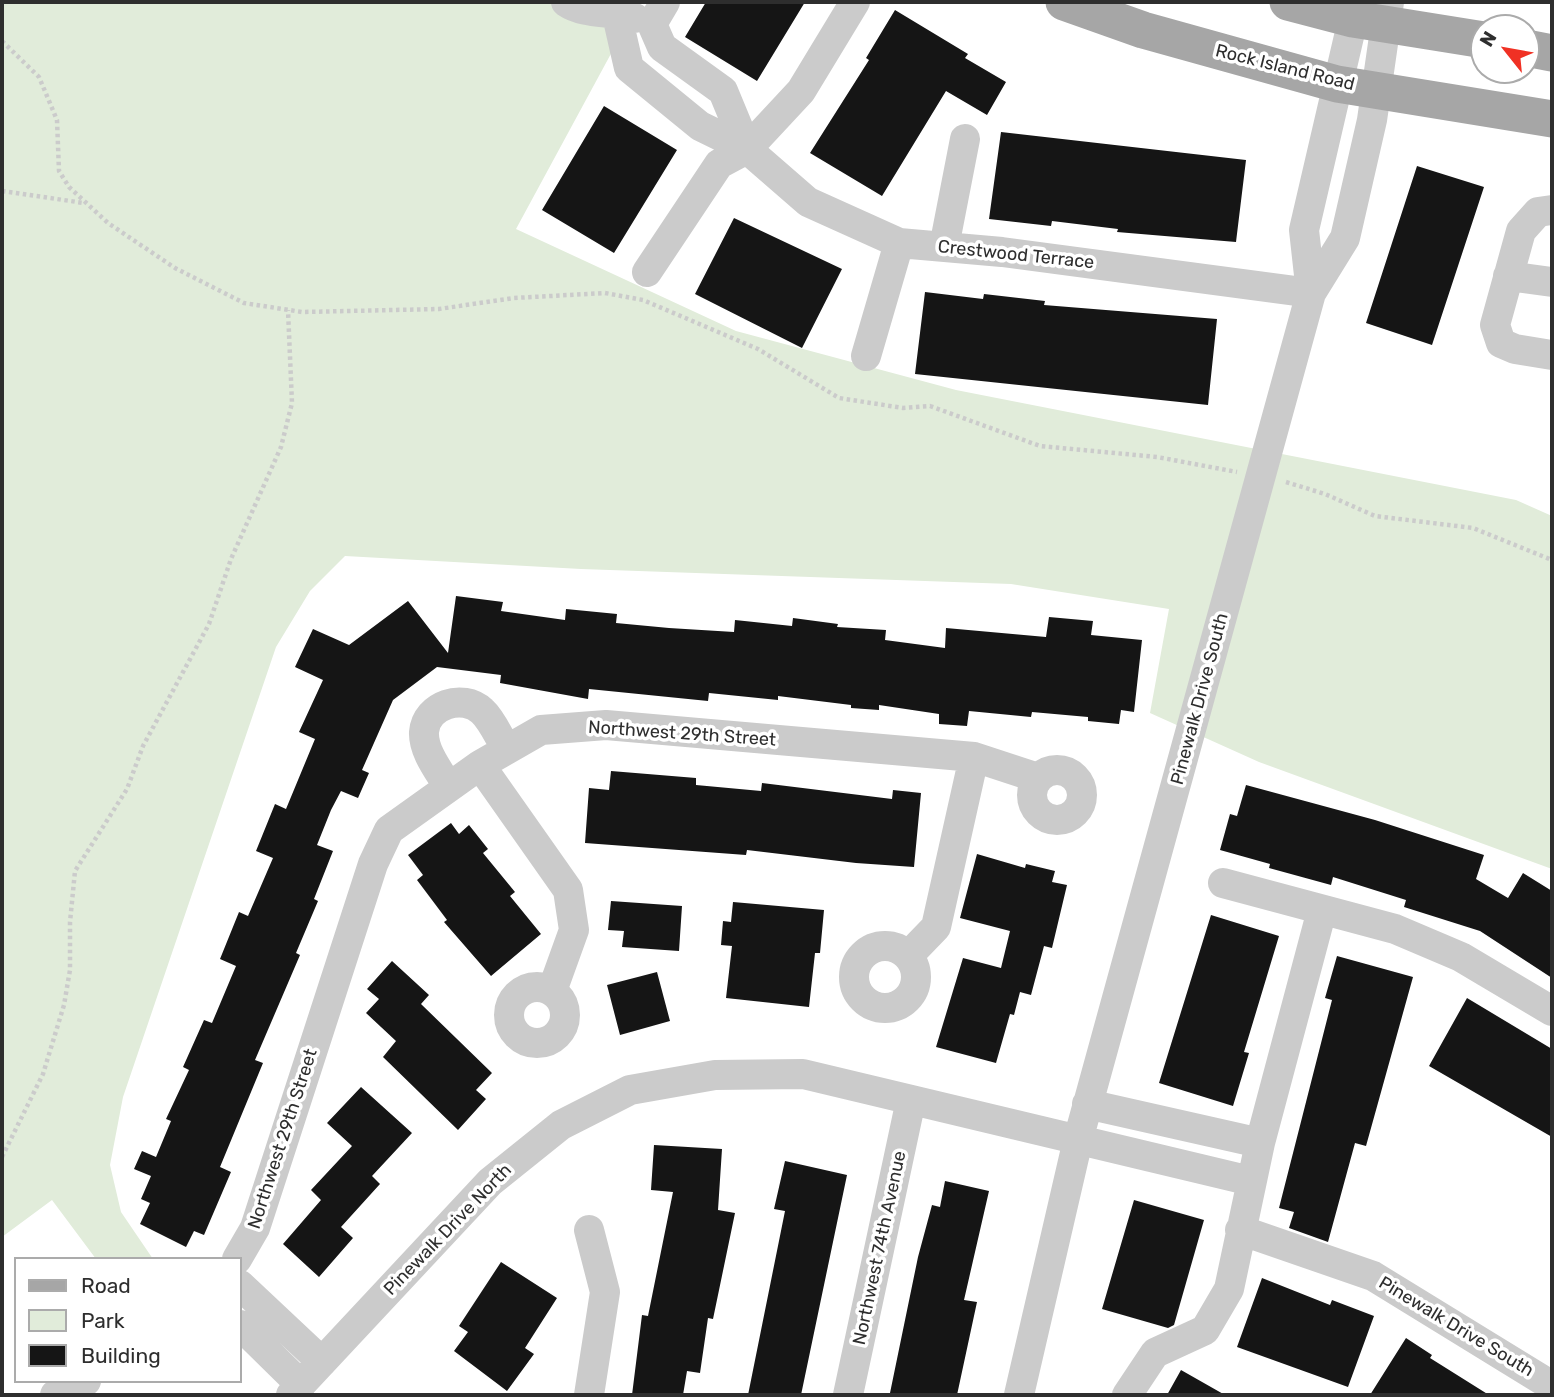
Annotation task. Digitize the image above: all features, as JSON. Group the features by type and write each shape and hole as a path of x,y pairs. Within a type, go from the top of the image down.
{"main road":[{"name":"Rock Island Road","path":"1064,2 1143,30 1337,84 1552,119"},
{"path":"1288,2 1371,11 1470,36"}],"street":[{"path":"566,2 577,9 619,7 659,13"},
{"path":"648,272 719,164 747,149 801,91 855,2"},
{"name":"Crestwood Terrace","path":"619,7 629,68 700,126 747,149 808,202 899,243 1311,293"},
{"name":"Pinewalk Drive South","path":"1311,293 1304,230 1337,84 1371,11"},
{"name":"Pinewalk Drive South","path":"1019,1395 1087,1104 1311,293 1345,237 1377,90 1371,11"},
{"name":"Crestwood Terrace","path":"659,13 662,47 723,91 747,149"},
{"path":"944,247 965,139"},
{"path":"1552,210 1538,212 1521,231 1494,325 1502,342 1515,349 1552,355"},
{"path":"866,356 899,243"},
{"path":"1508,276 1552,282"},
{"path":"448,786 430,755 424,734 426,724 440,707 461,703 482,711 506,748"},
{"name":"Northwest 29th Street","path":"238,1257 256,1228 373,864 388,830 506,748 541,730 606,725 974,757 1038,778"},
{"path":"908,956 936,927 974,757"},
{"path":"480,765 568,890 574,930 552,991"},
{"path":"1223,883 1395,929 1461,957 1552,1011"},
{"path":"1127,1395 1155,1353 1205,1329 1229,1289 1260,1143 1322,910"},
{"name":"Pinewalk Drive North","path":"296,1390 490,1182 561,1125 630,1090 715,1074 803,1074 1078,1140"},
{"name":"Northwest 74th Avenue","path":"848,1395 911,1100"},
{"path":"1087,1104 1260,1143"},
{"path":"1078,1140 1251,1181"},
{"path":"589,1230 605,1292 589,1395"},
{"name":"Pinewalk Drive South","path":"1240,1230 1373,1276 1552,1385"},
{"path":"242,1287 322,1362"},
{"path":"242,1327 296,1390"},
{"path":"55,1395 82,1383"}],"path":[{"path":"2,41 39,77 57,120 59,171 69,187 108,223 175,268 244,303 288,310 439,309 514,298 605,293 643,300 758,349 839,398 904,408 930,406 1040,446 1157,457 1261,477 1325,494 1375,516 1473,528 1552,560"},
{"path":"2,191 87,203"},
{"path":"2,1157 43,1074 64,1005 70,970 70,922 75,871 127,789 144,746 209,624 231,559 281,447 292,403 288,310"}],"green space":[{"path":"2,2 639,2 516,229 736,331 956,390 1516,500 1552,516 1552,869 1259,762 1150,713 1169,609 1011,584 581,569 345,556 310,591 276,647 123,1097 110,1165 121,1212 152,1257 95,1257 52,1200 2,1237"}],"building":[{"path":"706,2 805,2 757,81 685,37"},
{"path":"895,10 968,54 965,58 1006,82 987,115 946,91 882,196 810,153 869,60 866,58"},
{"path":"604,106 677,150 614,253 542,210"},
{"path":"1001,132 1246,160 1236,242 1117,232 1118,229 1052,221 1051,226 989,219"},
{"path":"1417,166 1484,187 1432,345 1366,323"},
{"path":"734,218 842,269 802,348 695,294"},
{"path":"925,292 983,299 984,294 1045,301 1044,305 1217,319 1208,405 915,374"},
{"path":"456,596 503,602 501,611 565,620 566,609 617,614 616,623 669,628 734,632 735,620 792,626 793,618 838,624 837,627 886,630 885,640 945,648 946,628 1046,637 1049,617 1093,621 1091,635 1142,640 1134,712 1121,710 1119,724 1088,721 1088,717 1032,712 1031,717 969,711 967,726 939,724 939,714 879,705 879,710 851,708 851,705 778,696 778,700 709,693 708,701 589,689 588,699 500,683 501,675 437,667 393,700 362,770 369,773 358,798 341,791 331,810 317,845 333,851 314,899 318,901 296,953 300,955 255,1060 263,1063 220,1167 231,1172 204,1235 194,1231 186,1247 140,1224 150,1203 141,1199 151,1176 134,1169 142,1151 156,1157 171,1121 166,1119 189,1070 183,1067 204,1020 212,1023 236,966 220,959 239,912 248,916 273,858 256,851 275,804 286,809 315,739 299,732 323,680 295,667 313,629 349,645 408,601 448,653"},
{"path":"611,771 696,778 696,785 761,791 762,783 892,799 893,790 921,793 914,867 747,850 746,855 585,843 589,788 609,790"},
{"path":"1246,785 1375,820 1484,855 1476,879 1508,898 1523,873 1552,891 1552,978 1480,931 1404,907 1406,900 1333,877 1331,885 1269,868 1270,864 1220,850 1230,814 1237,816"},
{"path":"451,823 459,834 469,825 488,849 483,853 515,892 510,896 541,934 491,976 444,922 447,920 417,880 423,875 408,855"},
{"path":"977,854 1025,868 1026,864 1055,871 1052,882 1067,885 1052,948 1044,946 1031,995 1020,992 1014,1015 1010,1014 996,1063 936,1047 963,958 1001,968 1010,931 960,918"},
{"path":"611,901 682,906 679,951 622,947 624,931 608,930"},
{"path":"733,902 824,910 820,953 815,953 809,1007 726,998 732,946 721,945 723,921 731,922"},
{"path":"1211,915 1279,936 1244,1052 1249,1053 1233,1106 1159,1083"},
{"path":"1337,956 1413,977 1366,1146 1355,1143 1328,1242 1289,1228 1294,1212 1279,1208 1332,1000 1325,998"},
{"path":"392,961 429,995 421,1004 492,1073 476,1090 486,1099 458,1130 383,1057 396,1041 366,1013 379,999 367,989"},
{"path":"657,972 670,1021 620,1035 607,985"},
{"path":"1467,998 1552,1049 1552,1137 1429,1066"},
{"path":"361,1087 412,1133 372,1176 380,1184 341,1227 353,1238 319,1277 283,1244 321,1200 311,1190 352,1146 327,1123"},
{"path":"654,1145 722,1149 718,1210 735,1213 713,1319 708,1318 700,1373 687,1371 683,1395 632,1395 642,1315 648,1316 673,1192 651,1190"},
{"path":"785,1161 847,1175 801,1395 748,1395 785,1211 774,1209"},
{"path":"945,1181 989,1191 964,1300 977,1302 957,1395 890,1393 918,1257 932,1205 940,1207"},
{"path":"1134,1200 1204,1220 1174,1325 1168,1328 1102,1309"},
{"path":"501,1262 557,1298 525,1348 534,1354 507,1391 454,1351 468,1332 459,1326"},
{"path":"1262,1278 1330,1305 1332,1300 1374,1316 1348,1387 1237,1347"},
{"path":"1406,1338 1432,1355 1430,1358 1489,1395 1370,1395"},
{"path":"1181,1370 1225,1395 1167,1395"}]}
